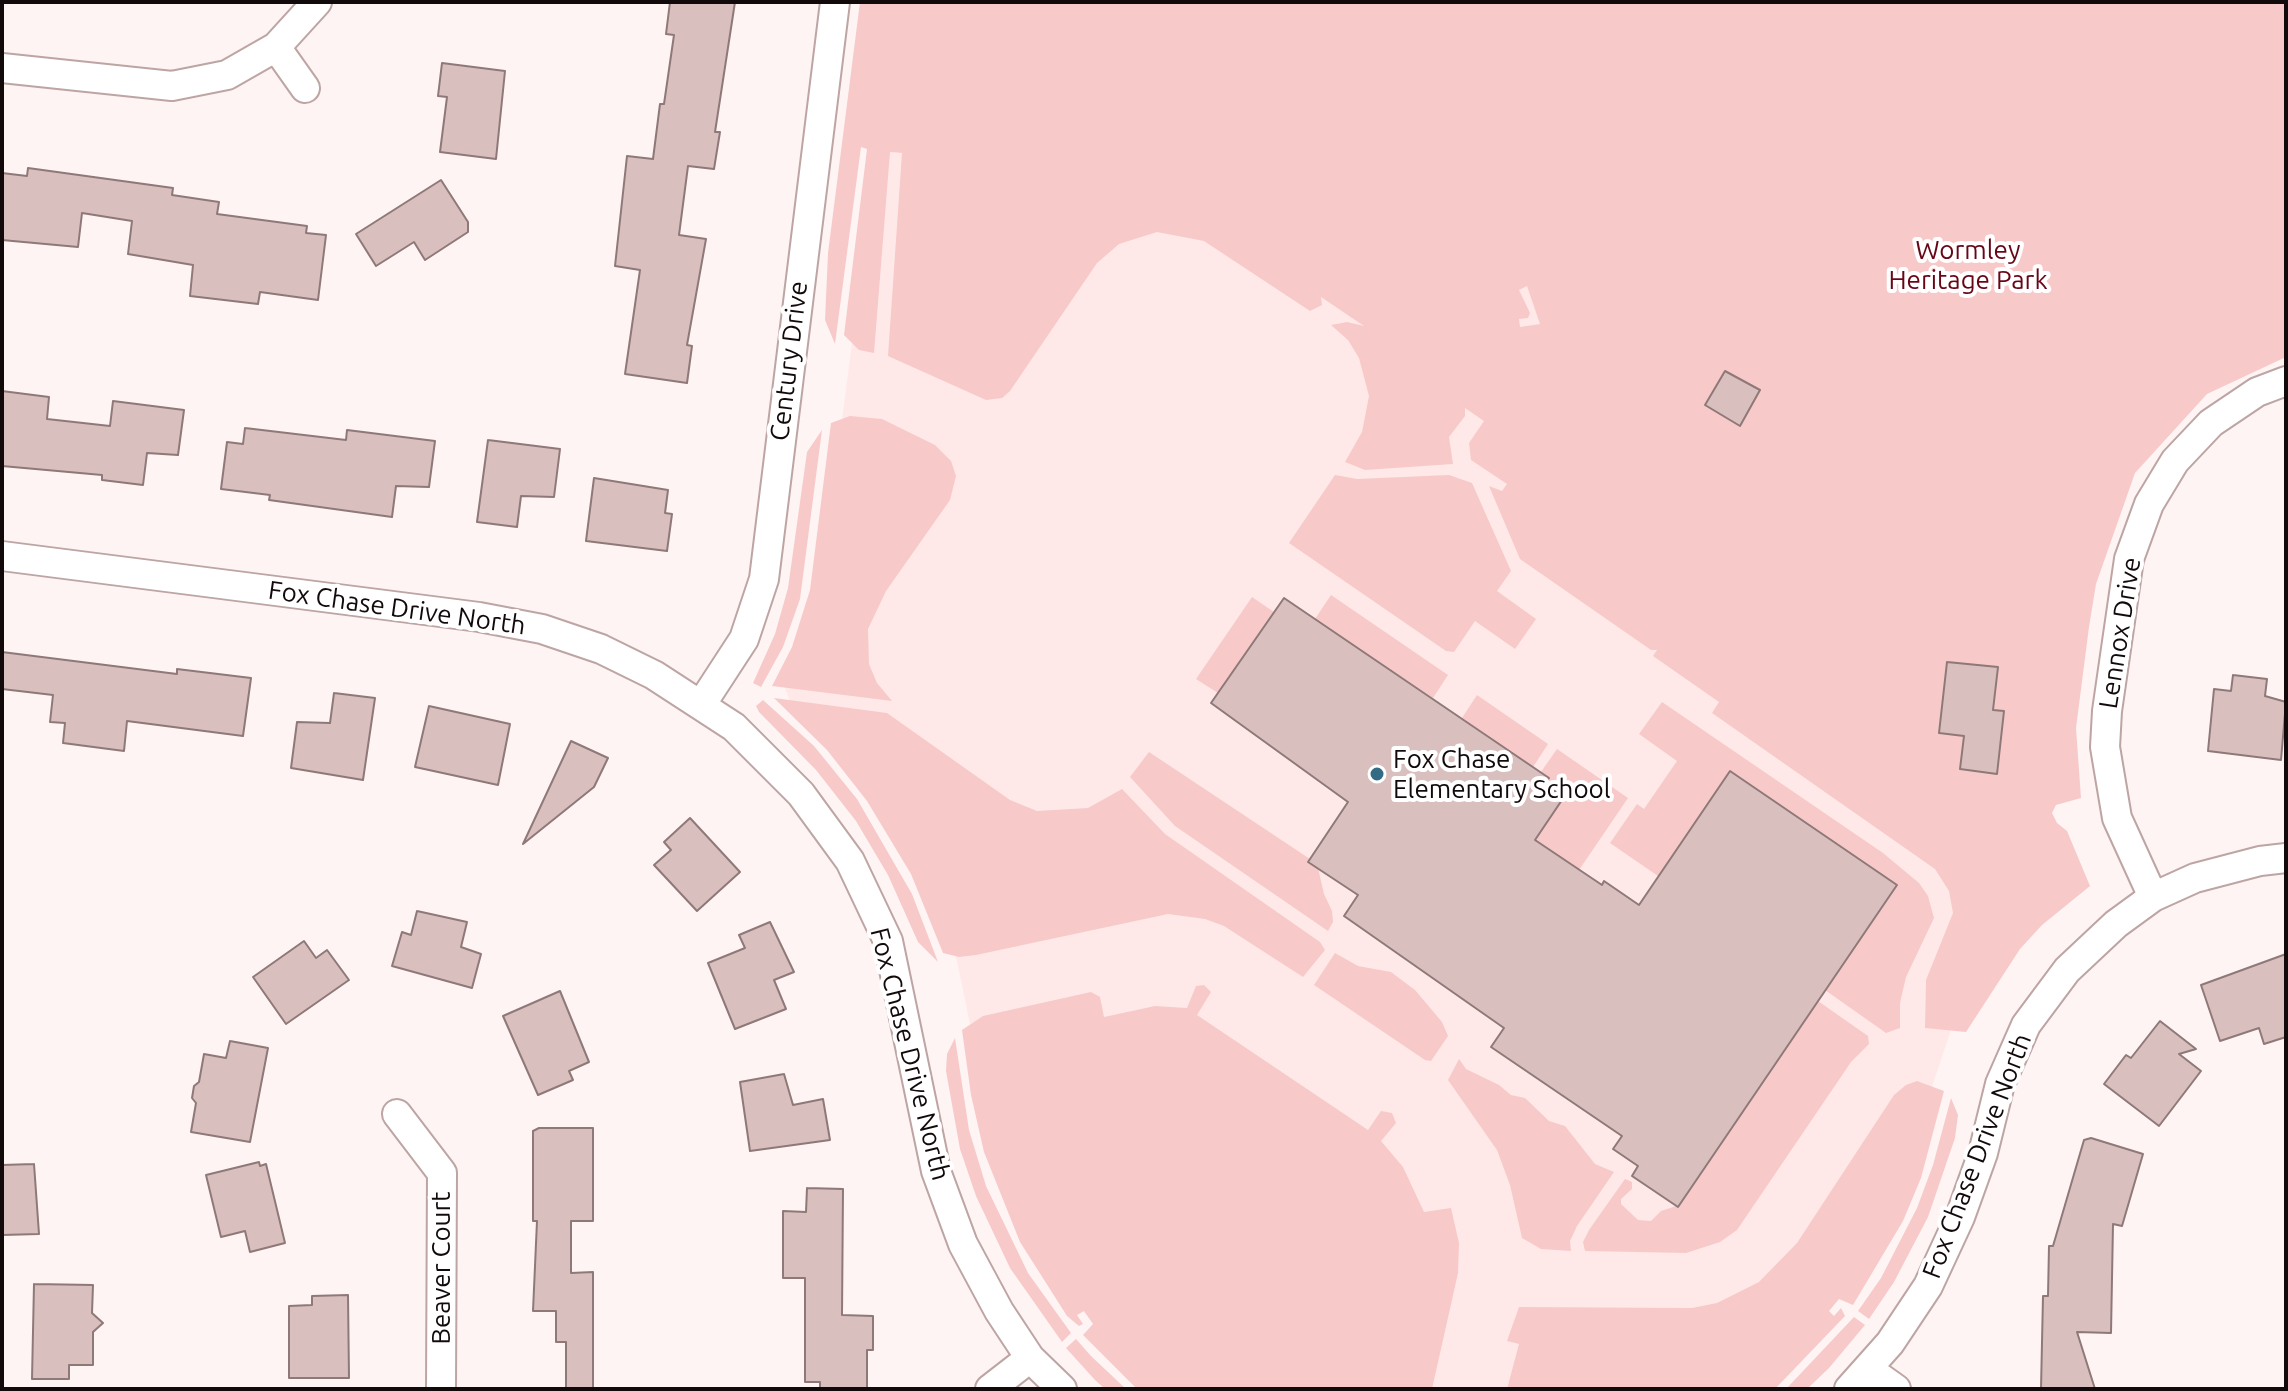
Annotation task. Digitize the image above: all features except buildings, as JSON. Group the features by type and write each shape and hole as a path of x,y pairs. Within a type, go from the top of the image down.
{"street":[{"path":"2,68 172,86 227,75 276,47 317,2"},
{"name":"Century Drive","path":"701,705 744,639 764,579 835,2"},
{"path":"276,47 305,88"},
{"name":"Lennox Drive","path":"2153,897 2117,818 2105,747 2107,711 2129,559 2149,504 2175,461 2211,423 2257,392 2286,381"},
{"name":"Fox Chase Drive North","path":"2,556 479,617 542,629 601,649 654,675 734,727 801,794 850,861 888,941 936,1171 963,1244 999,1311 1030,1358 1062,1389"},
{"name":"Fox Chase Drive North","path":"1859,1379 1928,1286 1983,1153 2000,1084 2026,1025 2067,970 2116,924 2153,897 2195,878 2260,861 2286,858"},
{"name":"Beaver Court","path":"397,1114 442,1173 441,1389"},
{"path":"990,1389 1030,1358"},
{"path":"1859,1379 1896,1389"}],"shaded area":[{"name":"Fox Chase Elementary School","path":"877,150 1155,188 1367,327 1535,283 2012,937 1952,1027 1900,1183 1744,1389 1162,1389 1140,1376 1052,1276 980,1072 953,942 906,839 792,706 783,683 815,629"}],"green space":[{"name":"Wormley Heritage Park","path":"860,2 2286,2 2286,357 2207,394 2135,473 2096,584 2076,728 2081,798 2056,805 2052,813 2057,823 2067,831 2090,886 2042,925 2020,949 1966,1032 1925,1028 1926,980 1953,913 1949,891 1935,869 1712,713 1719,702 1653,656 1657,650 1651,650 1520,559 1489,486 1502,491 1507,484 1471,460 1469,443 1484,421 1465,408 1465,416 1449,437 1453,464 1365,470 1345,462 1362,432 1369,396 1359,358 1348,340 1331,325 1347,322 1364,326 1321,297 1322,305 1310,311 1204,241 1157,232 1119,244 1097,263 1010,391 1002,398 986,400 888,356 902,153 890,152 874,353 859,350 844,335 867,149 861,147 835,344 825,320 828,253","holes":["1527,286 1540,324 1520,327 1519,319 1528,318 1530,313 1519,290"]},
{"path":"850,416 882,419 935,445 951,461 956,476 950,500 886,591 868,629 869,664 877,683 892,701 772,686 792,647 810,590 831,423"},
{"path":"822,430 800,599 783,647 761,687 753,683 775,634 788,588 807,452"},
{"path":"1335,475 1357,479 1449,475 1472,483 1511,571 1497,591 1536,619 1515,649 1475,621 1454,652 1446,651 1289,543"},
{"path":"1331,595 1448,675 1433,698 1315,619"},
{"path":"1252,597 1274,612 1218,693 1196,679"},
{"path":"1477,695 1548,744 1533,767 1462,718"},
{"path":"774,698 887,713 1010,800 1037,811 1088,808 1122,789 1165,834 1320,942 1325,950 1303,977 1224,926 1205,919 1168,914 976,955 959,957 943,953 911,874 867,801 827,750"},
{"path":"763,700 814,746 857,799 912,894 938,962 918,942 888,875 856,821 816,770 759,712 756,706"},
{"path":"1662,702 1883,853 1919,883 1928,896 1934,918 1906,977 1900,1003 1900,1028 1886,1033 1825,990 1897,885 1731,772 1658,876 1610,843 1637,804 1644,809 1677,761 1639,734"},
{"path":"1557,749 1628,798 1579,870 1535,840 1564,798 1544,784 1549,778 1541,772"},
{"path":"1149,752 1310,859 1318,868 1332,911 1333,922 1328,931 1175,826 1130,777"},
{"path":"1335,953 1358,966 1391,972 1415,990 1442,1022 1448,1036 1431,1061 1425,1060 1314,985"},
{"path":"1204,985 1211,992 1197,1015 1368,1130 1381,1111 1392,1113 1396,1123 1381,1141 1403,1167 1424,1212 1451,1208 1459,1243 1458,1273 1432,1389 1137,1389 1083,1335 1093,1324 1084,1311 1077,1315 1083,1324 1079,1326 1067,1316 1020,1242 984,1152 971,1095 962,1030 983,1016 1091,992 1100,997 1104,1017 1155,1006 1187,1008 1196,986"},
{"path":"1818,1001 1868,1036 1869,1044 1851,1062 1737,1230 1720,1242 1686,1253 1585,1251 1583,1242 1589,1230 1625,1179 1632,1182 1632,1189 1621,1199 1621,1204 1638,1220 1651,1221 1661,1211 1676,1206"},
{"path":"955,1038 969,1130 986,1186 1028,1273 1071,1333 1062,1342 1010,1268 976,1196 960,1149 946,1071 947,1054"},
{"path":"1459,1059 1466,1069 1499,1085 1511,1095 1525,1098 1549,1121 1565,1126 1595,1164 1614,1172 1577,1226 1570,1241 1571,1251 1541,1249 1522,1238 1510,1185 1497,1150 1448,1080"},
{"path":"1917,1081 1944,1091 1921,1178 1903,1221 1853,1305 1839,1299 1829,1311 1834,1316 1841,1308 1845,1316 1775,1389 1507,1389 1519,1344 1507,1341 1519,1307 1692,1308 1717,1303 1759,1282 1797,1243 1894,1095"},
{"path":"1951,1098 1958,1115 1955,1138 1928,1217 1894,1282 1869,1319 1858,1311 1881,1278 1917,1208 1933,1165"},
{"path":"1854,1317 1865,1325 1829,1368 1807,1389 1786,1389"},
{"path":"1076,1339 1126,1389 1105,1389 1095,1380 1066,1348"}],"place":[{"name":"Fox Chase Elementary School","path":"1377,774"}]}
